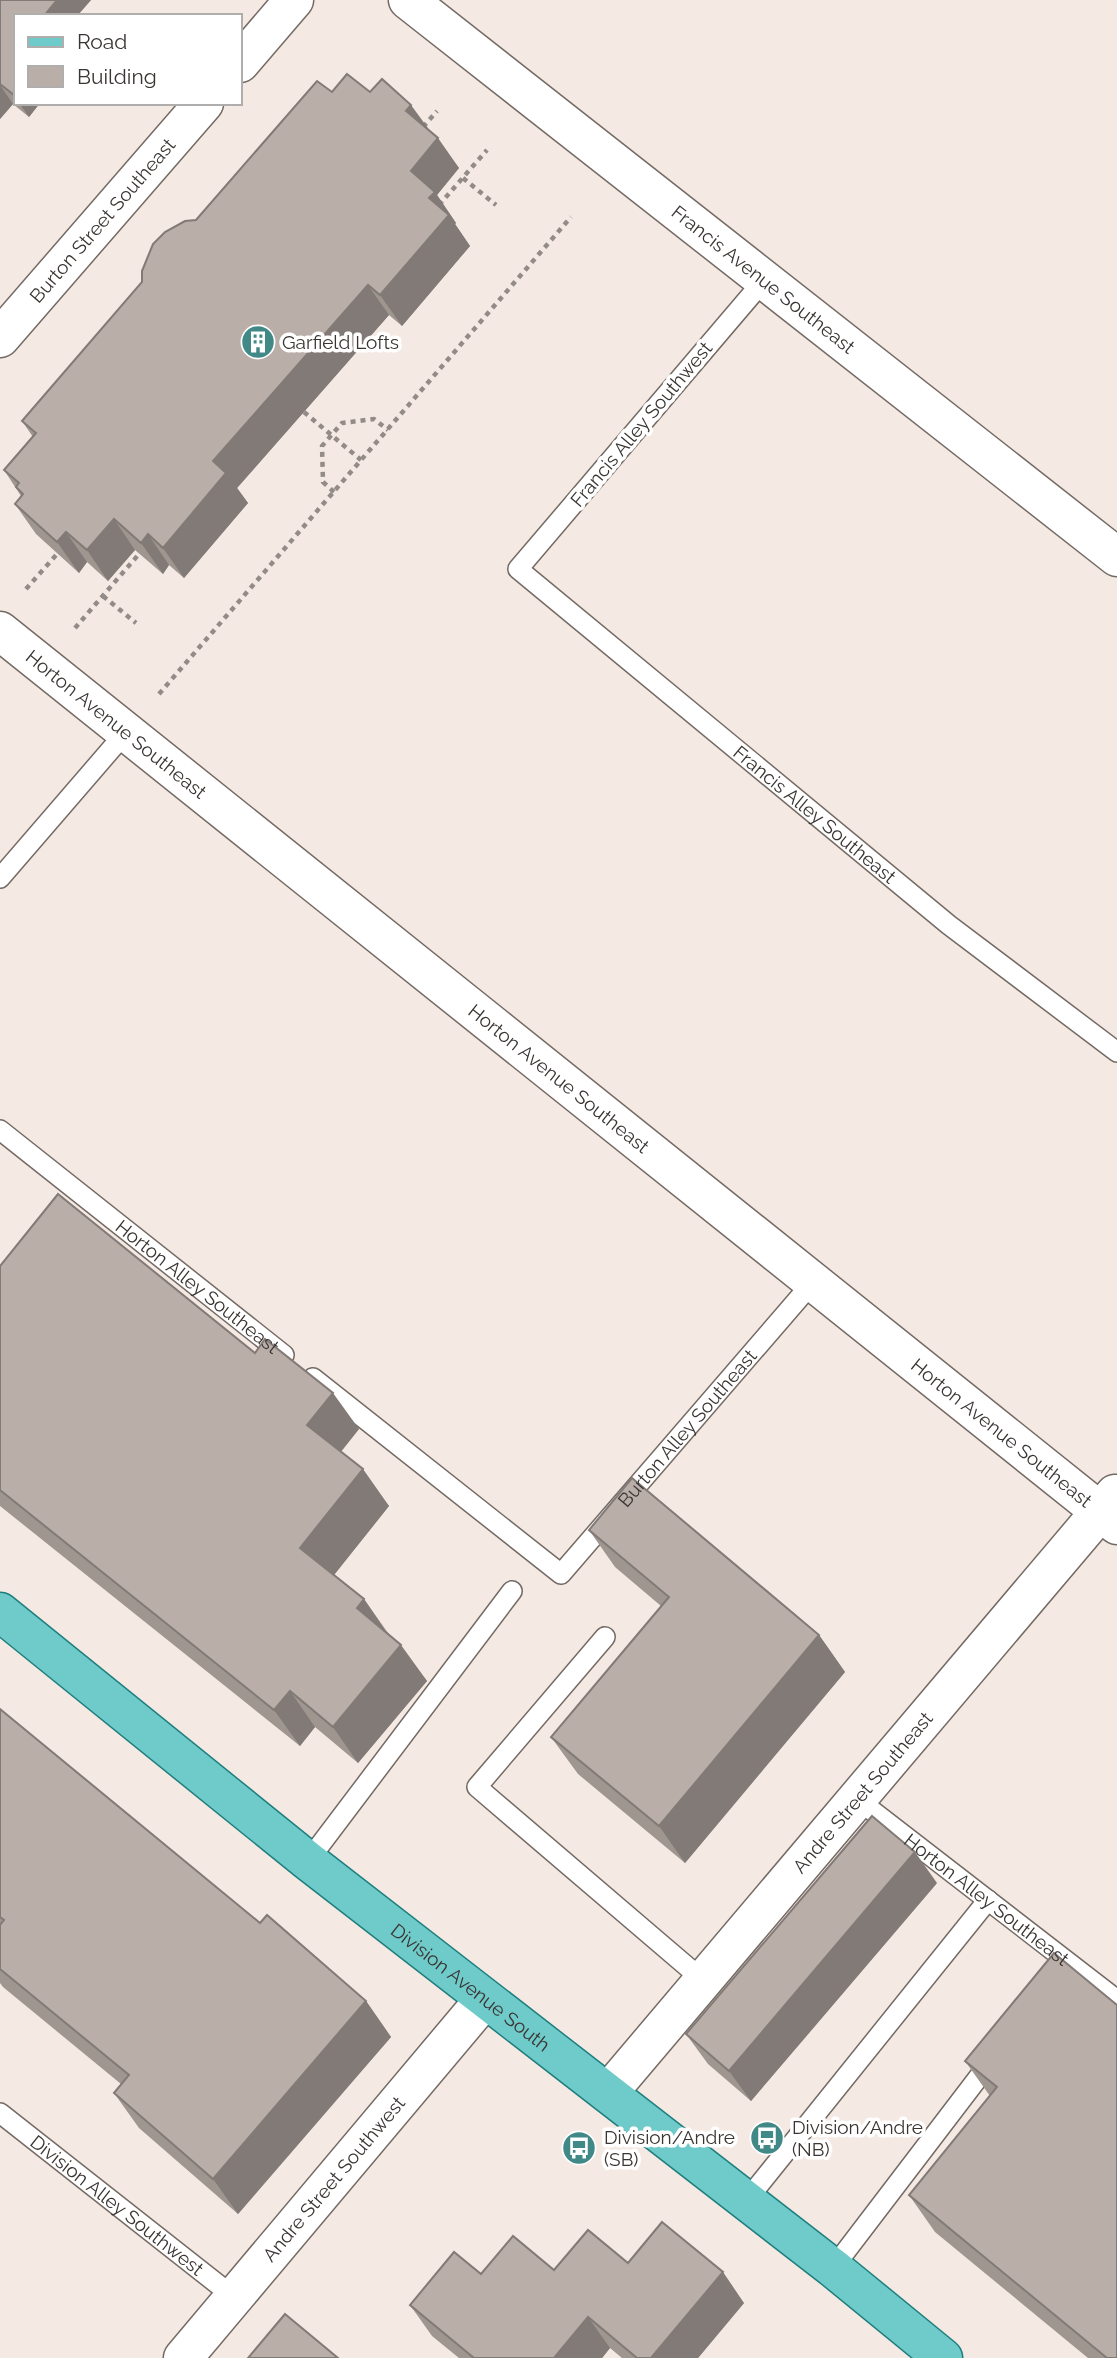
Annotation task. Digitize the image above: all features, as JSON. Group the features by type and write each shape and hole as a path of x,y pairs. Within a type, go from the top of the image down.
{"main road":[{"name":"Division Avenue South","path":"0,1612 308,1861 833,2268 943,2358"}],"street":[{"path":"242,61 294,0"},
{"name":"Francis Avenue Southeast","path":"408,0 1117,557"},
{"name":"Burton Street Southeast","path":"0,338 202,105"},
{"name":"Horton Avenue Southeast","path":"0,631 813,1282 1111,1510"},
{"name":"Andre Street Southeast","path":"608,2093 857,1799 1111,1510"},
{"name":"Andre Street Southwest","path":"183,2358 484,2000"}],"lane":[{"name":"Francis Alley Southwest","path":"518,569 765,279"},
{"name":"Francis Alley Southeast","path":"518,569 949,925 1117,1052"},
{"path":"0,878 126,732"},
{"name":"Horton Alley Southeast","path":"0,1130 562,1574"},
{"name":"Burton Alley Southeast","path":"562,1574 813,1282"},
{"path":"308,1861 512,1591"},
{"path":"605,1637 477,1787 704,1981"},
{"name":"Horton Alley Southeast","path":"857,1799 988,1900 1065,1968 1117,2000"},
{"path":"746,2201 988,1900"},
{"path":"833,2268 1002,2047"},
{"name":"Division Alley Southwest","path":"0,2113 234,2297"}],"path":[{"path":"423,127 436,111"},
{"path":"438,207 487,150"},
{"path":"463,178 496,205"},
{"path":"159,694 571,217"},
{"path":"304,412 361,460"},
{"path":"334,492 323,482 322,446 342,423 374,419 388,430"},
{"path":"26,589 58,553"},
{"path":"75,628 139,554"},
{"path":"103,596 136,623"}],"building":[{"path":"0,0 57,0 46,14 14,14 14,95 0,84"},
{"name":"Garfield Lofts","path":"347,74 370,92 382,79 411,105 406,111 438,138 411,171 435,192 429,198 449,215 380,295 368,285 213,461 226,473 163,548 148,534 141,543 114,519 87,550 66,532 57,542 15,504 23,494 16,487 19,483 4,470 36,433 22,421 142,282 142,271 153,244 165,232 185,221 196,220 317,81 332,92"},
{"path":"58,1194 255,1353 265,1339 333,1393 307,1425 363,1469 300,1548 364,1599 357,1608 401,1645 333,1727 290,1691 274,1710 0,1490 0,1266"},
{"path":"632,1478 819,1635 659,1826 551,1737 669,1597 589,1530"},
{"path":"0,1709 260,1923 267,1915 366,2001 213,2179 114,2093 129,2075 0,1969 0,1925 4,1920 0,1917"},
{"path":"872,1816 915,1852 729,2071 686,2034"},
{"path":"1054,1953 1117,2005 1117,2358 1107,2358 909,2195 997,2087 965,2061"},
{"path":"662,2222 723,2272 651,2358 637,2358 588,2317 554,2358 474,2358 410,2305 454,2252 481,2274 513,2236 554,2270 588,2230 628,2263"},
{"path":"285,2314 338,2358 248,2358"}],"place":[{"name":"Garfield Lofts","path":"258,342"},
{"name":"Division/Andre (NB)","path":"767,2138"},
{"name":"Division/Andre (SB)","path":"579,2148"}]}
